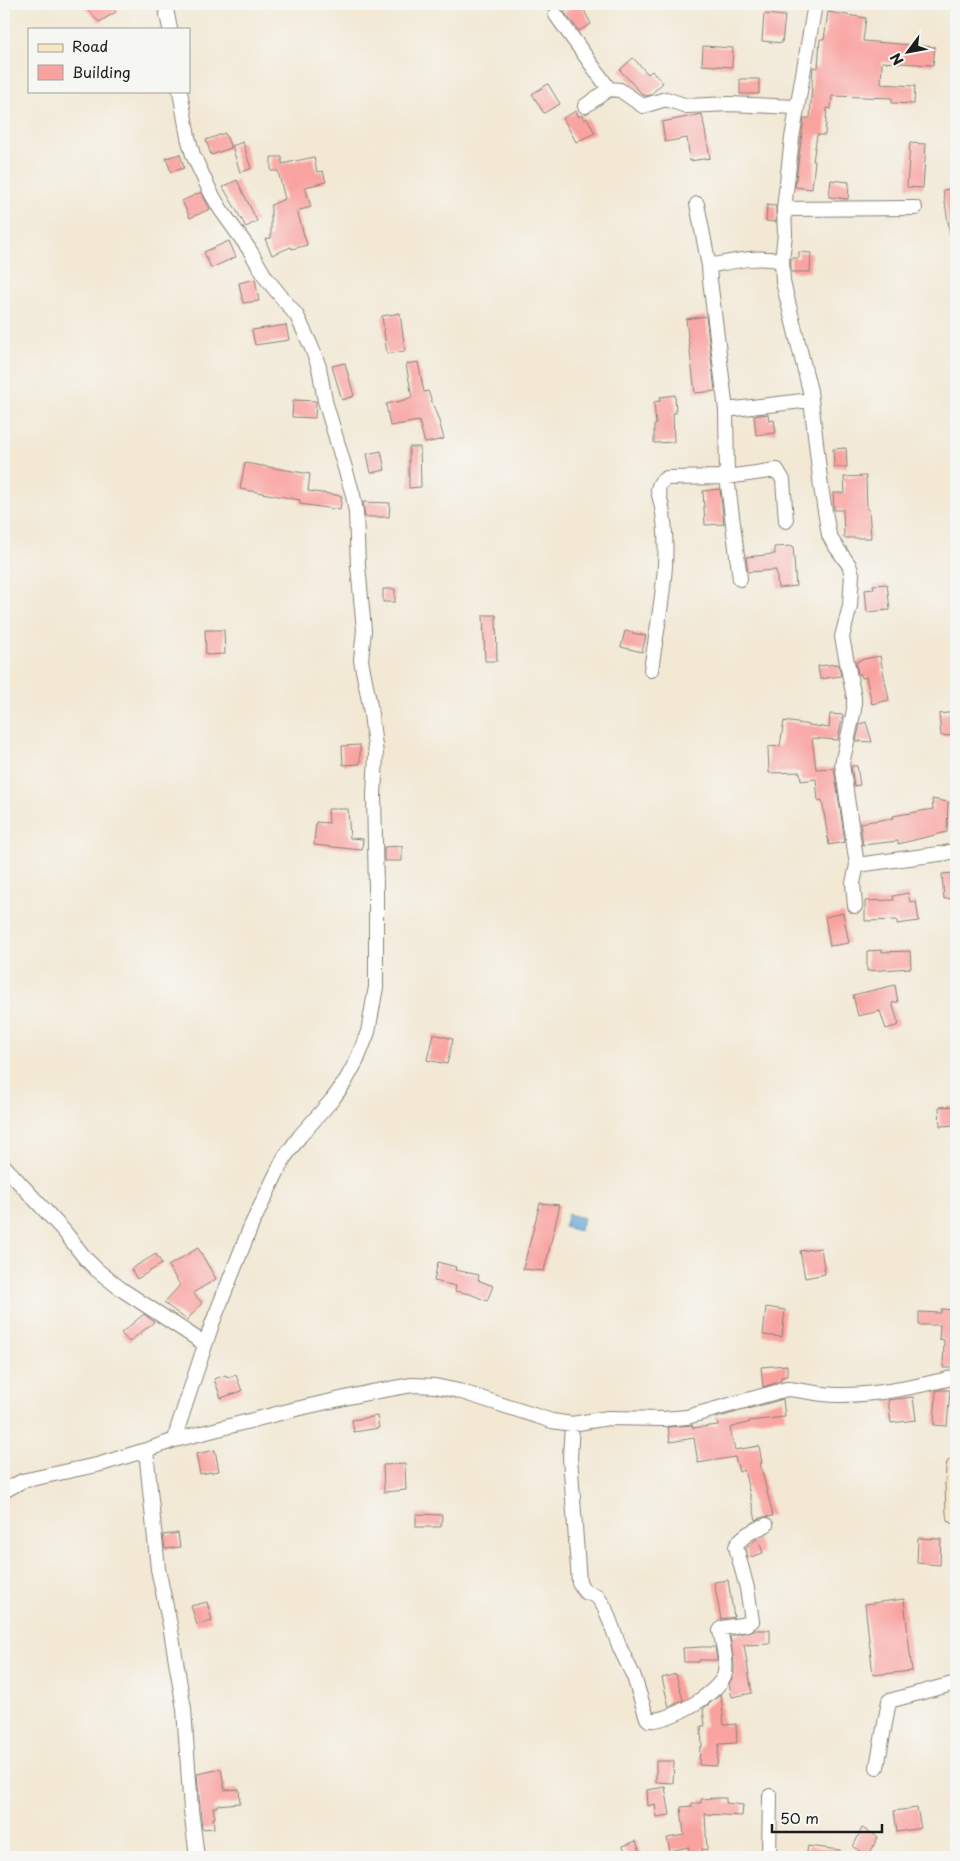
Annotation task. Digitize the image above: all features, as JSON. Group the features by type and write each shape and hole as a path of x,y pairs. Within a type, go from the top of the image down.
{"main road":[{"path":"956,1467 956,1514"}],"street":[{"path":"165,4 170,28"},
{"path":"815,4 796,107 784,209 785,234 782,261 784,282 802,352 811,400 820,487 829,535 849,565 852,574 850,606 842,637 854,698 854,710 842,764 857,865 853,883 855,906"},
{"path":"556,16 609,89"},
{"path":"585,106 609,89 620,90 643,106 666,98 687,106 729,104 796,107"},
{"path":"175,1440 205,1344 251,1226 284,1158 300,1136 332,1100 357,1060 368,1032 376,987 374,796 376,754 370,706 361,660 364,630 358,566 356,512 353,495 325,401 319,367 301,322 266,278 250,249 221,210 211,193 193,155 180,92"},
{"path":"697,204 709,266 726,410 727,477 740,578"},
{"path":"784,209 915,208"},
{"path":"709,266 752,258 782,261"},
{"path":"726,410 811,400"},
{"path":"651,670 665,561 666,533 658,491 659,485 667,478 727,477 777,470 784,480 786,521"},
{"path":"857,865 956,850"},
{"path":"4,1166 97,1270 121,1289 205,1344"},
{"path":"4,1491 29,1479 100,1464 175,1440 296,1409 412,1385 436,1386 459,1391 552,1421 572,1424 608,1418 664,1419 687,1417 787,1389 800,1389 824,1395 863,1394 929,1383 956,1376"},
{"path":"572,1424 570,1457 579,1582 585,1592 597,1596 600,1600 634,1677 649,1720 677,1715 720,1684 725,1672 724,1644 720,1631 722,1628 746,1624 752,1621 747,1588 736,1547 738,1541 744,1536 766,1525"},
{"path":"146,1450 158,1569 170,1625 184,1709 190,1810 197,1857"},
{"path":"877,1768 888,1701 956,1683"},
{"path":"769,1857 770,1796"}],"water":[{"path":"568,1214 584,1218 579,1231 564,1227"}],"building":[{"path":"82,4 109,4 116,12 99,22"},
{"path":"581,4 591,24 579,31 564,12"},
{"path":"828,12 866,18 863,41 935,47 933,65 882,62 881,84 915,86 914,104 892,103 892,98 832,96 831,109 827,108 825,135 817,135 813,161 815,161 812,189 795,187 804,118 810,118 813,67 818,68 820,39 824,39"},
{"path":"764,14 785,16 782,43 762,41"},
{"path":"703,46 733,48 732,67 702,65"},
{"path":"633,58 648,74 652,71 663,83 650,95 645,96 642,94 620,70"},
{"path":"740,79 759,79 759,94 740,94"},
{"path":"548,84 560,104 544,113 532,94"},
{"path":"576,111 579,117 582,115 584,120 587,118 595,133 576,142 563,118"},
{"path":"702,114 710,158 690,161 687,138 665,142 662,122"},
{"path":"225,133 231,148 211,155 206,140"},
{"path":"243,142 251,169 240,172 232,146"},
{"path":"910,143 926,144 923,188 907,187"},
{"path":"180,154 184,168 171,172 166,158"},
{"path":"271,157 282,157 282,164 314,157 317,172 323,171 326,182 305,187 311,207 297,211 307,245 292,249 291,247 272,255 265,239 271,238 271,205 285,199 278,171 271,171"},
{"path":"237,180 257,221 246,227 223,187"},
{"path":"831,180 849,182 848,199 829,197"},
{"path":"956,188 956,233 950,234 943,190"},
{"path":"201,192 210,209 190,218 182,201"},
{"path":"767,205 776,206 776,222 766,221"},
{"path":"229,241 236,257 211,268 204,252"},
{"path":"799,252 811,253 810,272 791,272 791,258 799,258"},
{"path":"255,279 259,301 243,303 239,283"},
{"path":"400,313 405,351 387,354 382,316"},
{"path":"706,316 715,391 695,393 686,319"},
{"path":"286,325 289,340 255,345 252,330"},
{"path":"418,362 424,392 428,391 444,439 425,443 419,421 390,426 386,404 412,397 406,364"},
{"path":"345,363 354,396 342,400 332,366"},
{"path":"675,395 676,413 673,413 674,442 654,443 654,425 656,425 654,402 660,401 660,397"},
{"path":"293,400 316,401 315,418 292,417"},
{"path":"768,414 769,421 774,420 776,433 756,435 754,416"},
{"path":"409,447 420,447 421,487 409,488"},
{"path":"846,448 847,467 834,467 833,449"},
{"path":"381,451 385,470 371,473 367,454"},
{"path":"245,463 310,474 308,491 342,496 340,510 300,504 300,500 240,489"},
{"path":"866,476 867,509 869,509 871,538 844,538 843,510 834,510 833,493 845,493 844,477"},
{"path":"720,489 724,524 705,525 703,491"},
{"path":"363,502 390,503 389,517 365,517"},
{"path":"793,546 796,586 778,588 776,570 748,572 746,557 775,554 774,547"},
{"path":"887,584 890,610 867,612 865,590 874,589 873,585"},
{"path":"383,589 395,589 395,602 383,602"},
{"path":"483,615 496,615 497,661 485,661"},
{"path":"205,630 224,630 225,654 206,655"},
{"path":"625,631 646,636 642,652 621,647"},
{"path":"880,656 889,700 872,704 866,677 862,678 861,674 858,674 856,662"},
{"path":"838,664 841,676 820,679 818,666"},
{"path":"956,712 956,735 941,736 939,714"},
{"path":"830,714 843,715 838,740 812,738 816,769 834,768 845,842 829,845 822,800 818,801 816,779 801,781 800,772 769,773 768,747 780,746 784,721 829,728"},
{"path":"866,722 872,742 856,741 860,724"},
{"path":"360,745 360,764 343,765 342,746"},
{"path":"851,766 857,766 860,785 854,786"},
{"path":"932,799 948,802 947,832 898,844 898,841 863,845 860,823 933,809"},
{"path":"328,809 348,809 350,838 363,839 362,850 314,845 316,822 329,823"},
{"path":"402,846 402,861 384,861 384,847"},
{"path":"953,873 956,898 944,899 942,874"},
{"path":"908,893 910,902 916,901 919,921 897,924 897,920 865,921 865,901 894,900 893,896"},
{"path":"843,913 849,943 830,946 825,917"},
{"path":"882,950 882,952 910,951 911,968 867,971 867,951"},
{"path":"895,985 898,1002 892,1003 899,1025 886,1029 880,1011 858,1016 853,995"},
{"path":"433,1034 453,1039 447,1064 427,1060"},
{"path":"956,1106 956,1125 940,1126 939,1107"},
{"path":"540,1203 560,1205 544,1271 523,1269"},
{"path":"198,1248 216,1279 193,1293 202,1303 187,1320 164,1303 180,1285 168,1266"},
{"path":"821,1248 825,1274 805,1278 800,1251"},
{"path":"156,1254 162,1264 137,1279 131,1269"},
{"path":"438,1262 456,1267 455,1270 479,1275 478,1280 493,1286 487,1301 470,1294 455,1291 456,1286 434,1281"},
{"path":"766,1307 785,1310 782,1337 763,1335"},
{"path":"941,1309 956,1310 954,1368 943,1368 944,1340 939,1339 940,1325 919,1325 919,1312 941,1313"},
{"path":"144,1314 154,1322 129,1342 121,1333"},
{"path":"787,1365 787,1376 781,1377 781,1381 763,1387 761,1367"},
{"path":"226,1375 227,1378 236,1375 242,1391 221,1398 214,1379"},
{"path":"950,1390 947,1426 934,1425 936,1391"},
{"path":"913,1397 916,1420 891,1423 888,1400"},
{"path":"783,1399 785,1417 749,1421 730,1428 735,1450 759,1446 762,1463 760,1463 773,1516 756,1520 744,1470 739,1472 735,1457 698,1463 694,1438 670,1442 668,1427 692,1425 693,1428 718,1425 716,1418"},
{"path":"377,1416 379,1428 354,1432 352,1420"},
{"path":"215,1450 219,1471 200,1474 196,1454"},
{"path":"405,1464 406,1490 384,1492 383,1465"},
{"path":"416,1514 442,1515 441,1527 416,1527"},
{"path":"178,1533 180,1547 165,1549 163,1535"},
{"path":"758,1538 763,1553 748,1558 746,1548"},
{"path":"918,1538 941,1539 940,1565 917,1563"},
{"path":"728,1580 734,1617 721,1619 714,1582"},
{"path":"904,1599 912,1671 873,1675 865,1604"},
{"path":"207,1602 212,1621 197,1625 191,1606"},
{"path":"754,1630 770,1630 770,1644 744,1645 752,1693 732,1697 729,1684 734,1674 734,1663 730,1636"},
{"path":"715,1647 717,1660 684,1662 683,1648"},
{"path":"676,1674 683,1700 669,1707 662,1678"},
{"path":"721,1694 724,1725 736,1724 737,1743 719,1744 717,1766 699,1765 700,1747 702,1747 701,1726 705,1726 703,1709"},
{"path":"656,1761 674,1761 673,1783 656,1782"},
{"path":"221,1769 225,1790 239,1789 240,1803 213,1807 214,1828 202,1829 197,1774"},
{"path":"665,1787 670,1815 657,1817 655,1804 648,1806 647,1790"},
{"path":"726,1798 726,1803 743,1805 742,1816 705,1814 707,1850 702,1849 702,1857 689,1857 689,1847 670,1851 667,1838 684,1835 681,1807 692,1806 692,1803 701,1803 701,1799"},
{"path":"917,1808 921,1828 897,1832 894,1811"},
{"path":"862,1828 878,1837 869,1855 853,1847"},
{"path":"636,1841 642,1857 627,1857 623,1846"},
{"path":"808,1846 840,1850 839,1857 806,1857"}]}
